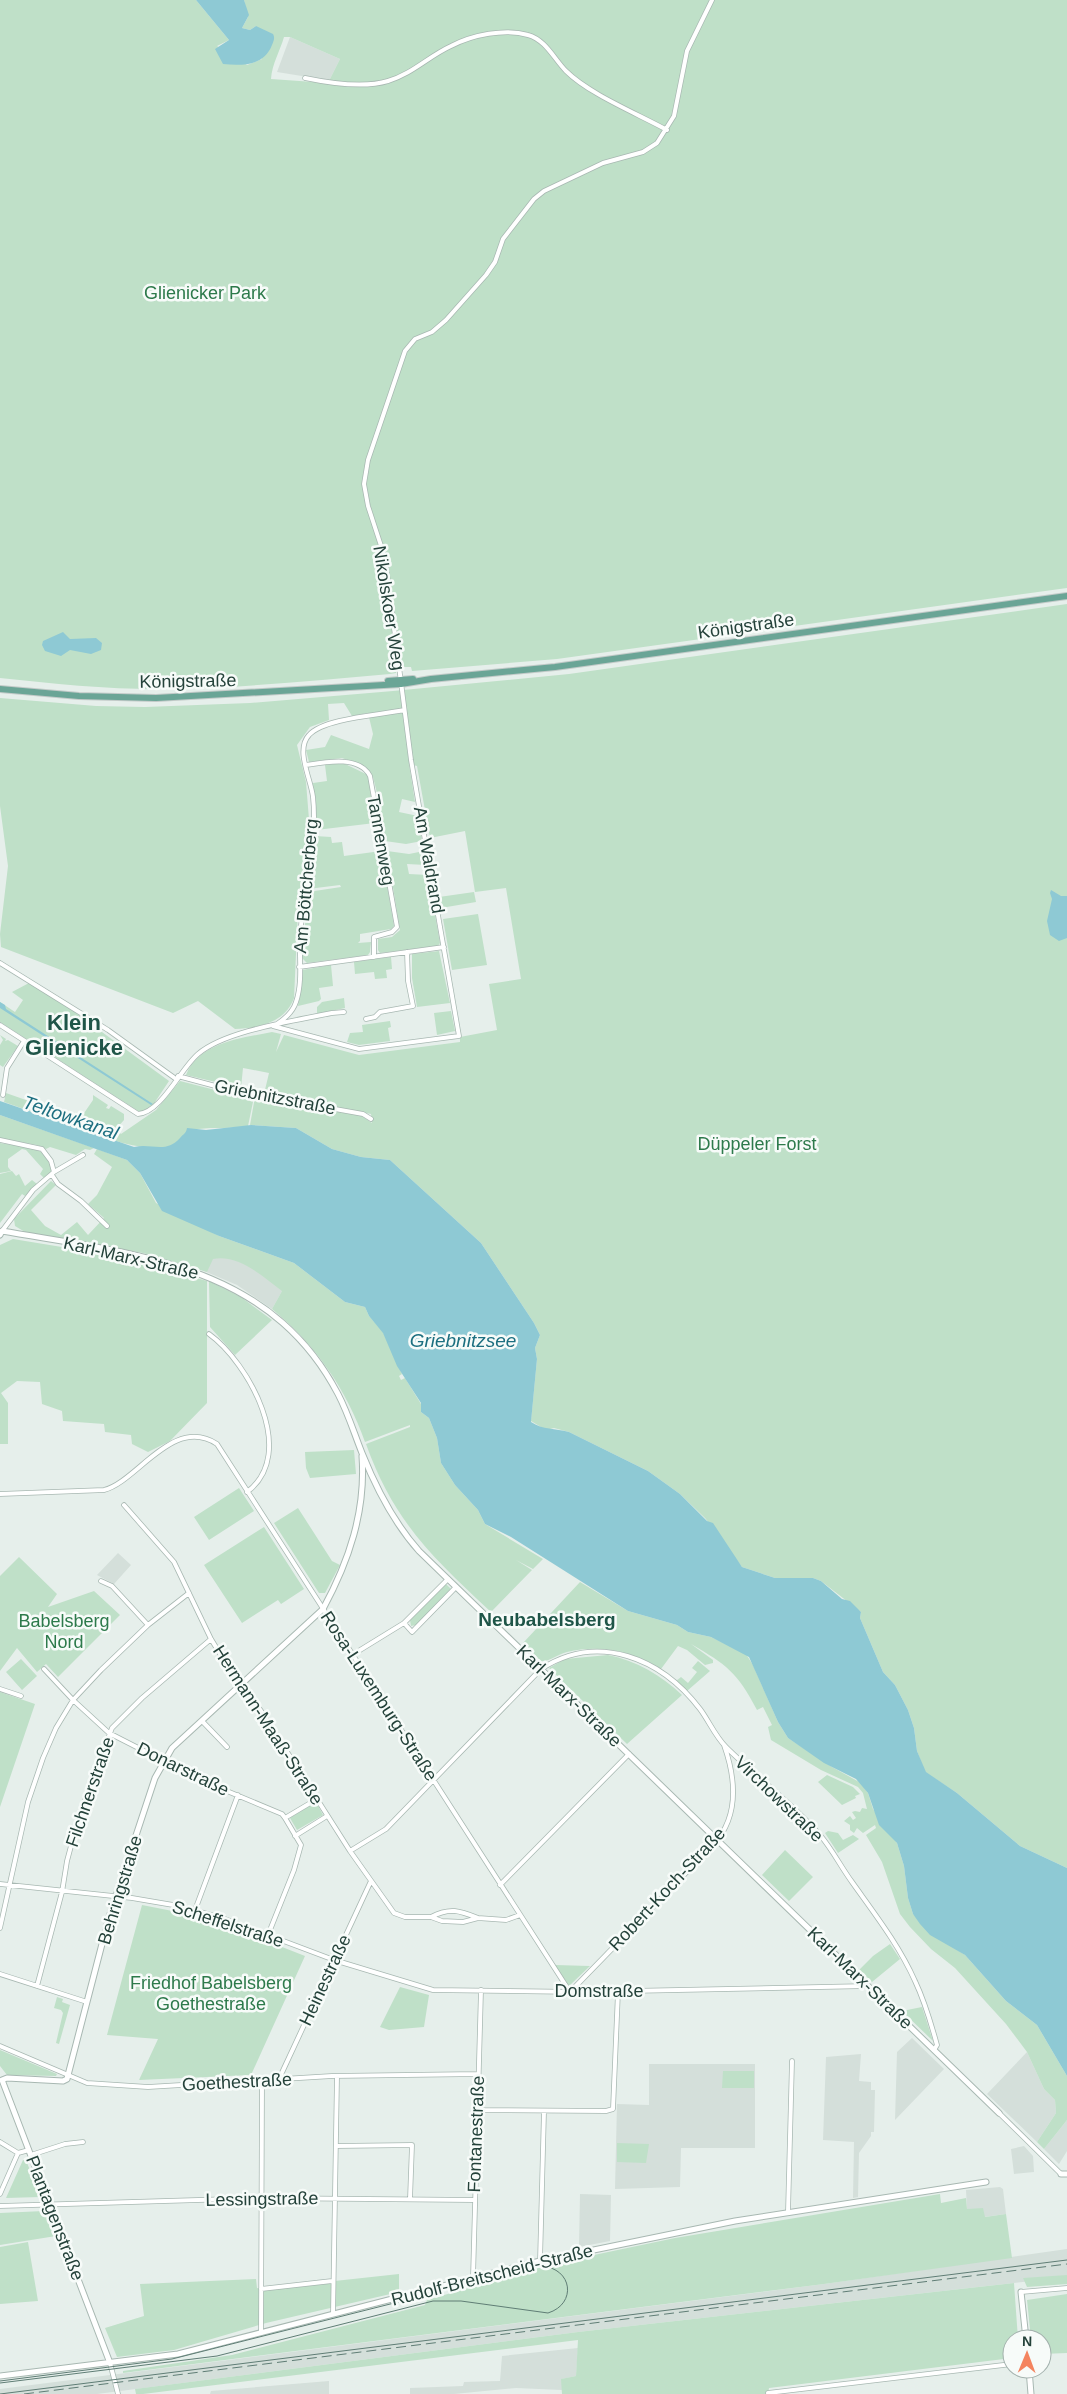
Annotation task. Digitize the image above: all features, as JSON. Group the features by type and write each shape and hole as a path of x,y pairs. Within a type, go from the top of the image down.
{"main road":[{"name":"Königstraße","path":"0,689 79,696 166,698 246,695 376,684 565,666 1067,596"}],"street":[{"name":"Nikolskoer Weg","path":"401,681 385,558 368,506 364,484 368,460 405,351 416,339 432,332 446,320 486,276 495,262 503,239 534,199 544,191 603,163 651,149 667,130 674,116 687,51 712,0"},
{"path":"305,78 328,83 386,81 408,74 457,43 494,34 530,35 543,43 574,78 667,130"},
{"name":"Am Waldrand","path":"273,1026 359,1049 459,1036 410,760 401,681"},
{"name":"Am Böttcherberg","path":"273,1026 288,1015 296,1004 302,910 314,831 313,794 306,765 304,746 307,737 313,731 328,724 404,710"},
{"name":"Tannenweg","path":"306,765 340,760 363,768 370,776 396,927 392,932 374,937 374,957"},
{"path":"299,967 444,947"},
{"path":"366,1019 375,1018 380,1012 413,1006 408,980 407,952"},
{"path":"0,963 108,1030 177,1078"},
{"path":"0,1025 138,1114 146,1113 154,1108 193,1059 212,1044 235,1035 344,1012"},
{"path":"3,1096 7,1068 24,1041"},
{"name":"Griebnitzstraße","path":"177,1078 234,1091 363,1114 371,1119"},
{"path":"0,1140 42,1149 51,1161 53,1174 58,1184 81,1201 107,1226"},
{"path":"1,1233 26,1198 53,1174 84,1155"},
{"name":"Karl-Marx-Straße","path":"1,1233 174,1264 208,1276 247,1296 288,1329 310,1351 324,1371 347,1411 362,1453 383,1497 403,1531 422,1554 1064,2174"},
{"path":"209,1334 233,1356 248,1377 264,1415 268,1433 266,1459 256,1485 247,1492"},
{"name":"Rosa-Luxemburg-Straße","path":"0,1494 86,1492 109,1489 122,1481 149,1457 167,1446 193,1438 213,1442 570,1992"},
{"name":"Behringstraße","path":"69,2074 116,1896 155,1778 172,1748 323,1609 338,1581 353,1544 361,1497 362,1453"},
{"name":"Hermann-Maaß-Straße","path":"124,1505 174,1562 211,1639 240,1684 261,1711 350,1851 394,1913 399,1916 432,1917 442,1921 464,1922 478,1918"},
{"path":"352,1655 404,1623 448,1579"},
{"path":"101,1581 112,1586 148,1625"},
{"path":"404,1623 412,1632 456,1587"},
{"path":"0,1928 20,1830 30,1793 43,1758 72,1700 148,1625 189,1593"},
{"name":"Filchnerstraße","path":"37,1986 62,1892 67,1861 79,1816 112,1728 142,1698 211,1639"},
{"name":"Virchowstraße","path":"350,1851 386,1829 541,1670 563,1656 596,1652 621,1654 642,1661 661,1672 685,1693 724,1744 823,1839 897,1948 912,1975 930,2021 937,2045 934,2050"},
{"name":"Donarstraße","path":"44,1669 72,1700 110,1733 203,1781 282,1814 285,1818"},
{"path":"0,1689 21,1696"},
{"path":"202,1721 227,1747"},
{"name":"Robert-Koch-Straße","path":"570,1992 717,1840 727,1825 734,1794 730,1764 724,1744"},
{"path":"500,1885 628,1754"},
{"path":"195,1910 238,1795"},
{"path":"268,1935 294,1870 301,1846 285,1818 317,1799"},
{"path":"295,1836 327,1816"},
{"name":"Heinestraße","path":"279,2079 371,1881"},
{"name":"Scheffelstraße","path":"0,1884 62,1892 116,1896 195,1910 334,1960"},
{"name":"Hermann-Maaß-Straße","path":"432,1917 444,1910 459,1910 478,1918 506,1920 520,1915"},
{"name":"Domstraße","path":"334,1960 433,1990 618,1992 868,1986"},
{"path":"0,1974 88,2002"},
{"name":"Fontanestraße","path":"473,2278 481,1990"},
{"path":"477,2110 606,2111 613,2109 618,1992"},
{"name":"Goethestraße","path":"0,2046 87,2083 148,2087 337,2076 478,2074"},
{"path":"788,2212 792,2061"},
{"name":"Plantagenstraße","path":"0,2074 110,2363"},
{"path":"2,2080 7,2078 62,2081 67,2079 69,2074"},
{"path":"333,2314 332,2281 337,2076"},
{"path":"261,2332 262,2080"},
{"path":"540,2261 544,2111"},
{"path":"0,2142 18,2153 83,2142"},
{"path":"336,2146 412,2145 410,2199"},
{"path":"0,2194 18,2153"},
{"name":"Rudolf-Breitscheid-Straße","path":"0,2376 178,2354 540,2261 788,2212 986,2182"},
{"name":"Lessingstraße","path":"0,2206 261,2198 474,2200"},
{"path":"261,2289 332,2281"},
{"path":"1025,2329 1021,2292 1067,2288"},
{"path":"110,2363 118,2394"},
{"path":"768,2393 1002,2365"},
{"path":"1030,2379 1031,2394"}],"shaded area":[{"path":"290,37 340,59 328,83 314,78 277,72"},
{"path":"207,1246 286,1284 272,1309 237,1285 197,1268"},
{"path":"118,1553 131,1565 114,1584 97,1575"},
{"path":"912,2038 944,2069 895,2120 897,2052"},
{"path":"1027,2052 1044,2089 1055,2100 1056,2113 1037,2142 987,2094"},
{"path":"861,2054 859,2081 871,2082 871,2090 875,2090 874,2132 871,2132 871,2136 859,2153 858,2197 853,2198 854,2142 823,2140 826,2057"},
{"path":"649,2064 755,2064 755,2148 681,2148 680,2187 615,2189 617,2104 649,2105"},
{"path":"1067,2120 1067,2151 1059,2164 1044,2149"},
{"path":"1024,2146 1033,2156 1034,2172 1014,2174 1011,2149"},
{"path":"1000,2187 1003,2189 1006,2214 984,2217 967,2210 966,2190"},
{"path":"580,2194 611,2195 610,2241 579,2247"},
{"path":"1067,2249 1067,2277 578,2332 97,2394 0,2394 0,2389 824,2284"},
{"path":"578,2348 576,2376 562,2379 562,2390 516,2388 454,2394 410,2394 410,2388 463,2386 464,2382 500,2381 502,2356"},
{"path":"329,2381 329,2394 210,2394 211,2391"}],"green space":[{"name":"Glienicker Park","path":"0,0 196,0 229,40 217,46 247,65 262,59 256,26 250,30 242,28 248,17 244,0 1067,0 1067,588 557,659 412,671 411,667 397,667 396,673 390,674 308,681 225,687 128,689 0,678","holes":["284,37 290,37 340,59 328,83 271,79 274,63"]},
{"name":"Düppeler Forst","path":"1067,604 1067,1868 1020,1846 957,1793 925,1772 917,1751 914,1728 908,1710 895,1685 883,1672 860,1618 861,1612 821,1581 813,1578 775,1578 742,1567 705,1518 680,1494 648,1471 569,1432 554,1428 546,1430 531,1421 537,1359 535,1348 540,1335 534,1323 481,1243 390,1160 361,1157 332,1149 296,1128 250,1125 255,1097 362,1116 372,1123 371,1114 264,1094 269,1073 243,1068 241,1088 186,1075 192,1064 211,1048 223,1043 272,1032 281,1034 276,1052 284,1035 359,1055 460,1042 460,1037 497,1030 489,984 521,979 506,888 475,892 465,831 430,838 417,766 409,764 415,802 402,799 399,812 418,816 422,841 406,844 385,841 373,777 366,767 342,758 309,762 306,750 325,747 331,735 369,749 373,734 368,713 352,716 344,703 328,704 329,720 310,727 297,745 306,782 310,832 298,910 294,998 290,1006 277,1019 253,1027 235,1029 198,1001 173,1013 1,947 0,934 8,866 0,806 0,698 96,706 145,707 250,703 393,691 569,674"},
{"path":"341,762 368,775 375,823 316,830 313,783 327,781 325,765"},
{"path":"315,836 331,837 332,843 342,842 344,856 381,851 394,926 391,929 360,934 360,941 358,943 371,942 368,955 307,963 302,958 308,892 341,887 340,885 308,889"},
{"path":"387,851 409,854 424,851 426,865 407,864 409,874 428,875 440,943 438,946 380,953 378,950 378,939 392,937 400,930"},
{"path":"474,892 476,902 441,908 439,897"},
{"path":"478,914 487,965 452,970 443,919"},
{"path":"439,951 450,1003 417,1007 412,978 412,954"},
{"path":"391,957 392,969 386,970 387,978 375,979 374,972 355,974 354,962"},
{"path":"331,965 333,986 319,988 321,999 319,1001 298,1006 302,970"},
{"path":"29,983 65,1005 169,1081 155,1102 157,1103 146,1111 138,1111 0,1022 0,1002 15,1012 23,1000 12,992"},
{"path":"344,998 345,1008 317,1014 317,1007 322,1002"},
{"path":"451,1011 455,1031 437,1035 434,1013"},
{"path":"390,1021 391,1027 388,1028 390,1041 359,1045 347,1042 350,1033 363,1032 362,1025"},
{"path":"0,1035 6,1039 5,1041 8,1040 18,1046 3,1067 0,1065 0,1045 3,1040"},
{"path":"180,1081 227,1093 254,1097 248,1126 198,1129 187,1133 176,1143 167,1147 143,1147 113,1140 115,1138 108,1134 104,1137 4,1102 6,1093 80,1119 93,1100 93,1095 108,1105 106,1108 109,1109 111,1106 124,1114 124,1120 116,1129 121,1134 156,1110"},
{"path":"0,1115 94,1148 90,1150 85,1149 76,1155 50,1147 46,1149 37,1145 0,1138"},
{"path":"0,1143 25,1146 40,1151 50,1162 52,1171 45,1179 40,1174 43,1169 26,1150 22,1149 8,1159 8,1167 11,1171 0,1173"},
{"path":"97,1149 127,1160 140,1173 156,1203 219,1236 294,1263 345,1302 365,1307 369,1316 383,1332 402,1374 399,1376 401,1380 405,1378 421,1404 421,1412 429,1418 437,1438 441,1463 455,1485 478,1510 485,1524 543,1559 533,1569 516,1560 532,1570 491,1612 433,1556 417,1537 389,1496 377,1471 366,1444 410,1427 410,1425 365,1442 349,1404 328,1369 302,1337 272,1309 282,1291 259,1273 232,1260 223,1258 213,1259 207,1272 143,1253 25,1232 15,1226 14,1219 51,1181 56,1185 31,1210 45,1226 61,1235 77,1222 88,1235 104,1218 88,1204 97,1195 112,1167 94,1154"},
{"path":"12,1171 16,1176 19,1174 25,1186 32,1180 37,1184 25,1196 22,1194 0,1223 0,1174"},
{"path":"13,1239 123,1257 207,1281 207,1403 170,1441 148,1452 132,1444 131,1435 105,1432 104,1424 63,1421 62,1411 42,1404 40,1382 17,1381 1,1393 8,1403 8,1444 0,1444 0,1245"},
{"path":"209,1281 241,1297 272,1320 235,1355 210,1327"},
{"path":"354,1450 356,1474 310,1478 306,1468 305,1452"},
{"path":"239,1488 254,1511 209,1540 194,1517"},
{"path":"298,1508 332,1561 340,1565 325,1593 319,1593 274,1523"},
{"path":"264,1527 304,1589 281,1604 278,1600 242,1623 204,1565"},
{"name":"Babelsberg Nord","path":"19,1557 57,1594 48,1607 94,1591 120,1615 58,1677 46,1664 37,1672 17,1648 0,1671 0,1576"},
{"path":"580,1582 628,1611 677,1625 688,1632 711,1637 746,1654 753,1665 778,1722 788,1738 832,1767 861,1783 868,1793 873,1809 897,1843 904,1866 908,1898 913,1914 944,1941 965,1955 1006,2001 1037,2025 1067,2076 1067,2120 1044,2149 1037,2142 1056,2113 1055,2100 1044,2089 1027,2052 1006,2024 955,1968 931,1949 900,1914 882,1862 866,1835 876,1828 875,1825 863,1833 857,1828 854,1833 850,1830 850,1825 844,1821 850,1816 853,1820 856,1818 852,1812 860,1812 862,1808 867,1809 863,1793 858,1787 821,1770 771,1740 768,1727 772,1725 763,1707 757,1710 737,1678 730,1671 714,1658 691,1644 713,1660 713,1663 705,1665 687,1650 678,1646 661,1669 627,1654 604,1649 567,1652 541,1661 523,1643"},
{"path":"445,1583 451,1589 416,1625 411,1626 410,1620"},
{"path":"608,1655 639,1665 666,1681 682,1695 627,1744 549,1668 565,1659"},
{"path":"21,1659 37,1676 22,1690 6,1672"},
{"path":"698,1661 710,1671 687,1691 676,1681 681,1677 688,1683 697,1672 692,1668"},
{"path":"0,1692 35,1704 0,1807"},
{"path":"827,1775 853,1787 860,1794 842,1805 818,1782"},
{"path":"316,1802 323,1815 297,1830 290,1818"},
{"path":"828,1831 838,1833 843,1840 853,1835 859,1839 838,1853 825,1833"},
{"path":"785,1850 813,1877 789,1901 762,1875"},
{"name":"Friedhof Babelsberg Goethestraße","path":"142,1905 208,1918 305,1956 251,2075 139,2080 158,2039 107,2035"},
{"path":"890,1944 900,1959 872,1982 859,1970 873,1956"},
{"path":"555,1965 590,1966 569,1986"},
{"path":"400,1987 429,1995 424,2027 389,2030 380,2027"},
{"path":"57,1997 63,1999 62,2002 70,2005 59,2044 56,2043 63,2013 61,2010 54,2008"},
{"path":"922,2007 933,2041 902,2011"},
{"path":"0,2050 57,2074 56,2076 7,2075 0,2066"},
{"path":"723,2071 754,2071 754,2088 722,2088"},
{"path":"617,2143 649,2144 646,2163 617,2162"},
{"path":"23,2160 26,2160 40,2197 6,2198"},
{"path":"940,2194 941,2203 966,2198 967,2209 983,2208 985,2217 1006,2214 1012,2258 824,2284 123,2373 123,2371 232,2355 425,2305 427,2300 551,2264 675,2238"},
{"path":"44,2211 56,2236 0,2245 0,2213"},
{"path":"28,2242 38,2301 0,2304 0,2247"},
{"path":"399,2274 399,2292 266,2323 174,2350 117,2357 105,2328 144,2316 140,2284 256,2279 257,2288 261,2289"},
{"path":"1067,2275 1067,2284 1027,2287 1023,2278"},
{"path":"1014,2283 1017,2329 1002,2329 1002,2359 769,2388 768,2394 562,2394 561,2379 576,2376 578,2340 143,2394 136,2394 135,2389 578,2332"},
{"path":"1067,2294 1067,2353 1052,2354 1052,2329 1030,2329 1027,2300"}],"water":[{"path":"196,0 244,0 249,15 242,28 250,30 256,26 273,34 274,40 268,52 264,57 252,63 238,65 223,64 215,49 229,40"},
{"path":"63,632 70,639 96,638 102,643 101,650 91,654 70,650 61,656 45,651 42,645 43,641"},
{"path":"1051,890 1061,896 1067,896 1067,938 1059,941 1050,935 1047,921 1052,899"},
{"path":"0,1002 5,1005 6,1009 153,1104 151,1105 0,1008"},
{"name":"Griebnitzsee","path":"0,1101 134,1147 169,1146 186,1132 187,1128 206,1130 251,1125 296,1128 332,1149 361,1157 390,1160 481,1243 540,1335 535,1348 537,1359 531,1422 545,1428 569,1432 648,1471 680,1494 707,1521 713,1523 742,1567 775,1578 813,1578 821,1581 842,1599 850,1601 861,1612 860,1618 883,1672 895,1685 908,1710 914,1728 917,1751 926,1772 957,1793 1020,1846 1067,1868 1067,2076 1037,2025 1006,2001 965,1955 930,1935 920,1924 913,1914 908,1898 904,1866 897,1843 879,1825 868,1793 856,1779 824,1763 788,1738 778,1722 749,1657 711,1637 688,1632 677,1625 628,1611 511,1537 485,1524 478,1510 455,1485 441,1463 437,1438 429,1418 421,1412 421,1403 397,1366 383,1333 369,1316 365,1307 345,1302 294,1263 219,1236 162,1211 140,1173 127,1160 0,1115"}],"tram line":[{"path":"0,2394 1067,2260"},
{"path":"0,2381 172,2359 541,2266 552,2268 560,2273 565,2279 567,2287 567,2295 564,2302 548,2313 461,2301 433,2301 217,2356 0,2383"}],"railway":[{"path":"24,2394 1067,2264"}],"district":[{"name":"Klein Glienicke","path":"74,1034"},
{"name":"Neubabelsberg","path":"547,1619"}],"water label":[{"name":"Teltowkanal","path":"71,1117"}]}
